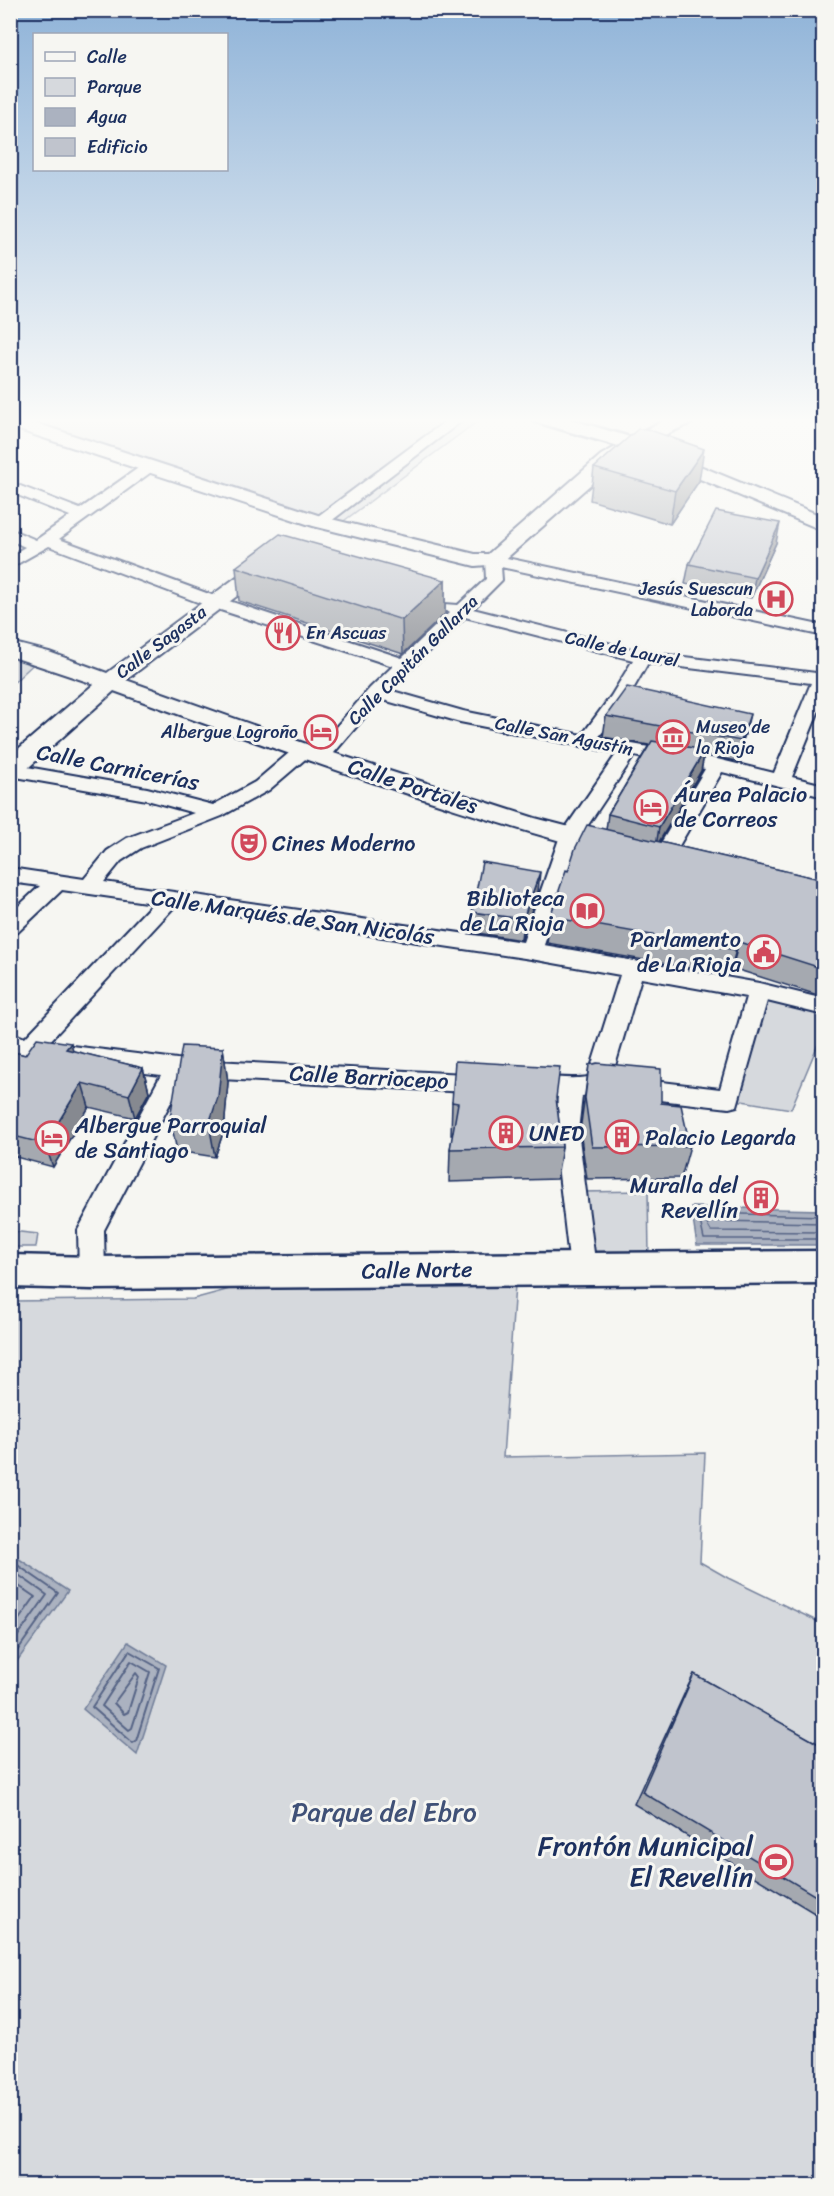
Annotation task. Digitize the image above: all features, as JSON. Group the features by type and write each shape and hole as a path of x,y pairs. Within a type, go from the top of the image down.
{"main road":[{"name":"Calle Norte","path":"10,1271 92,1273 824,1267"}],"street":[{"path":"10,563 77,519"},
{"path":"312,519 475,560 493,560 824,631"},
{"path":"320,522 323,519"},
{"path":"493,560 539,519"},
{"name":"Calle Sagasta","path":"11,770 110,681 320,522"},
{"path":"10,534 404,664"},
{"name":"Calle Capitán Gallarza","path":"90,885 114,856 134,843 215,812 262,786 312,753 494,580 493,560"},
{"name":"Calle de Laurel","path":"439,604 643,657 822,676"},
{"name":"Calle Portales","path":"10,649 110,681 312,753 570,836 673,861"},
{"path":"586,742 619,698 643,657"},
{"path":"781,780 822,676"},
{"name":"Calle San Agustín","path":"376,692 460,716 586,742 717,765 824,791"},
{"path":"531,951 570,836 630,749"},
{"path":"673,861 717,765"},
{"name":"Calle Carnicerías","path":"11,770 147,794 215,812"},
{"name":"Calle Marqués de San Nicolás","path":"10,875 531,951 759,992 824,1007"},
{"path":"10,927 58,882"},
{"path":"20,1045 170,898"},
{"path":"597,1084 633,969"},
{"name":"Calle Barriocepo","path":"20,1045 177,1068 571,1089 597,1084 729,1099 759,992"},
{"path":"92,1273 91,1230 177,1068"},
{"path":"571,1089 566,1131 583,1268"}],"green space":[{"path":"330,519 346,519 341,523"},
{"path":"11,649 41,657 11,685"},
{"path":"762,983 823,999 823,1037 821,1037 791,1109 729,1099"},
{"path":"648,1191 649,1255 592,1256 580,1192"},
{"path":"11,1231 38,1234 36,1247 11,1247"},
{"name":"Parque del Ebro","path":"515,1285 503,1457 705,1453 700,1562 823,1624 823,2185 11,2185 11,1301 193,1299 241,1286"}],"water":[{"path":"691,1207 823,1210 823,1245 697,1245"},
{"path":"10,1553 68,1591 15,1664 10,1660"},
{"path":"128,1642 166,1665 137,1755 83,1709"}],"building":[{"path":"712,519 761,519 780,523 755,578 689,564"},
{"path":"280,534 445,580 402,620 236,567"},
{"path":"627,687 750,714 741,741 606,716"},
{"name":"Áurea Palacio de Correos","path":"652,741 705,750 659,827 608,814"},
{"path":"587,825 824,880 824,969 739,942 736,950 550,917 566,870 568,871 575,849"},
{"path":"482,862 540,872 523,919 472,912"},
{"path":"37,1038 71,1043 66,1049 143,1068 129,1095 82,1083 45,1144 10,1135 10,1051 25,1055"},
{"path":"182,1046 223,1048 218,1097 209,1124 170,1118"},
{"name":"UNED","path":"455,1061 560,1067 556,1098 562,1147 450,1149 458,1103 452,1102"},
{"path":"597,1063 661,1069 661,1103 681,1105 690,1146 592,1147 585,1098 589,1065"},
{"name":"Frontón Municipal El Revellín","path":"694,1674 824,1747 824,1901 642,1792"}],"place":[{"name":"Jesús Suescun Laborda","path":"776,599"},
{"name":"En Ascuas","path":"283,633"},
{"name":"Albergue Logroño","path":"321,732"},
{"name":"Museo de la Rioja","path":"673,737"},
{"name":"Áurea Palacio de Correos","path":"651,807"},
{"name":"Cines Moderno","path":"249,843"},
{"name":"Biblioteca de La Rioja","path":"587,911"},
{"name":"Parlamento de La Rioja","path":"764,952"},
{"name":"UNED","path":"506,1133"},
{"name":"Palacio Legarda","path":"622,1137"},
{"name":"Albergue Parroquial de Santiago","path":"52,1138"},
{"name":"Muralla del Revellín","path":"761,1198"},
{"name":"Frontón Municipal El Revellín","path":"776,1862"}]}
